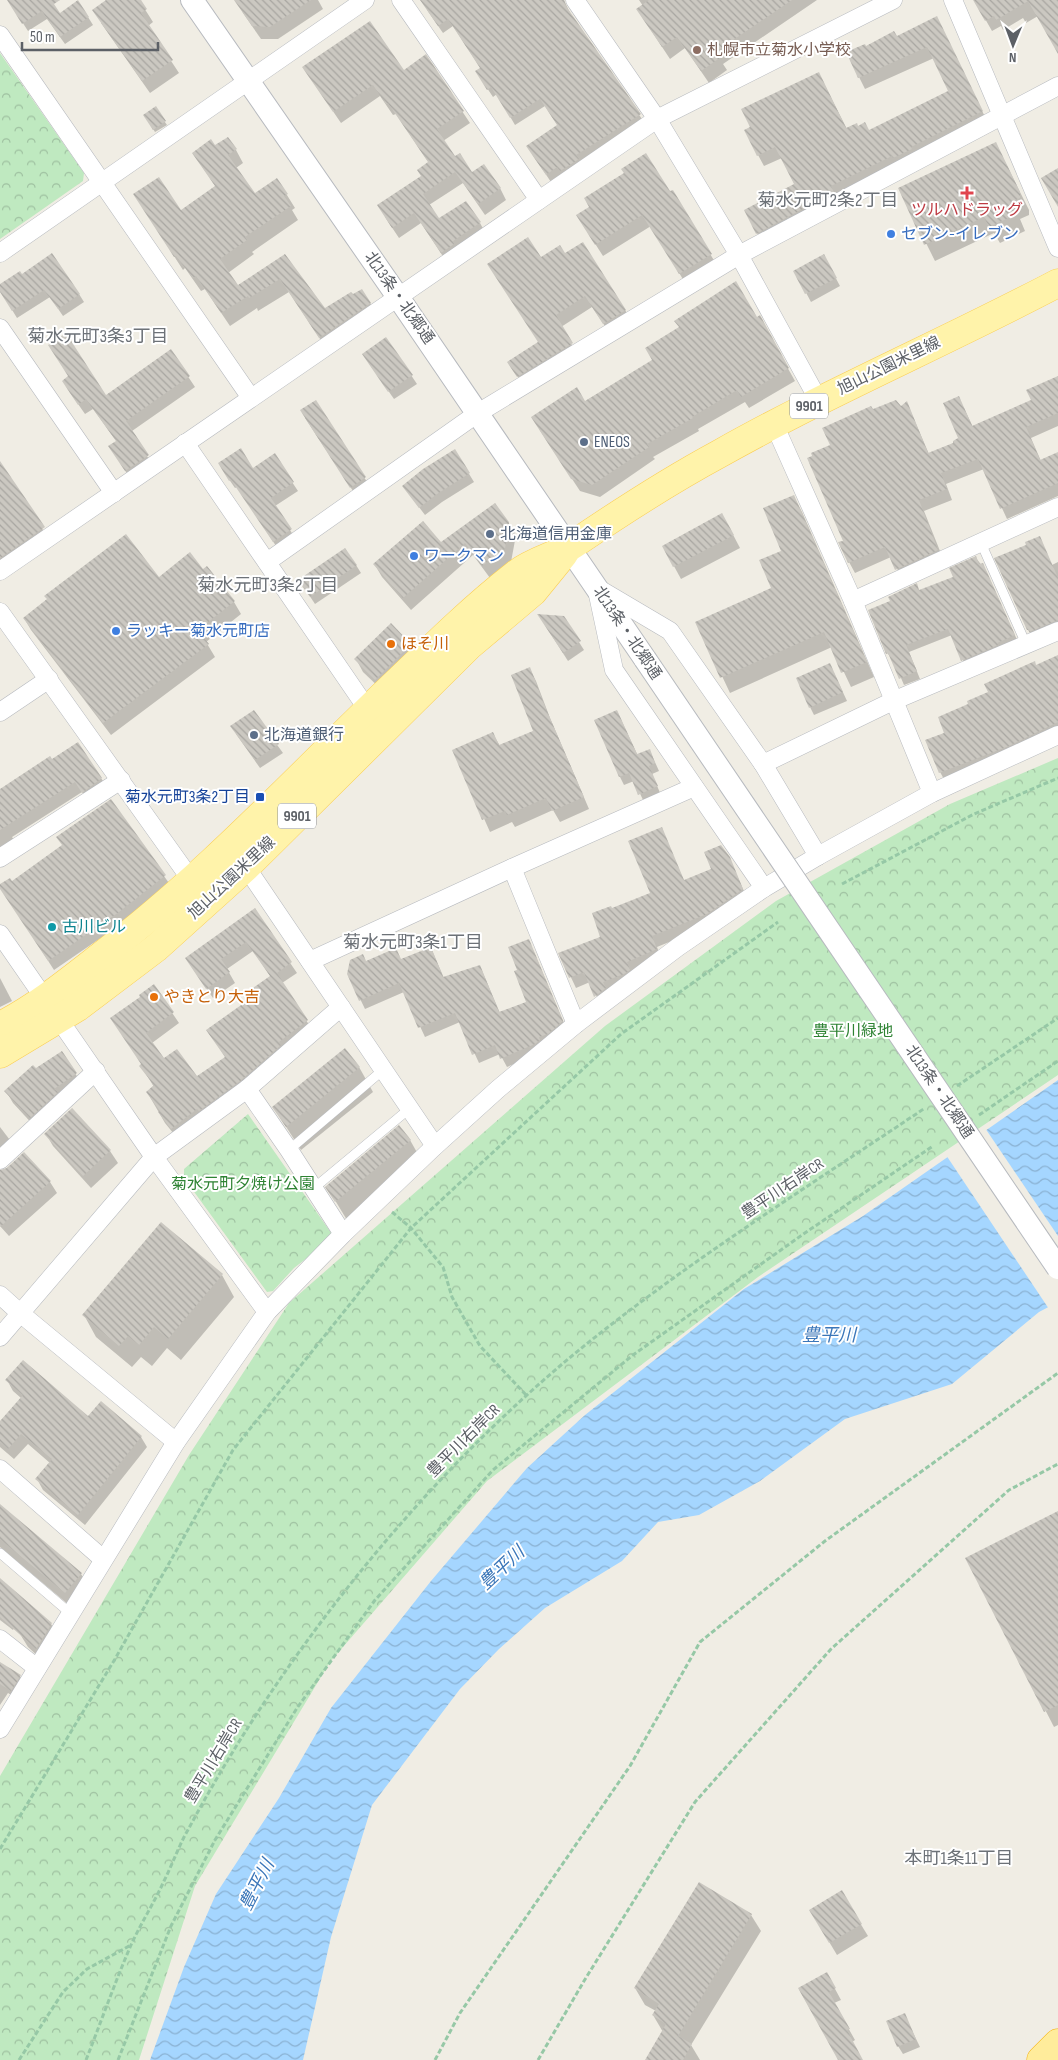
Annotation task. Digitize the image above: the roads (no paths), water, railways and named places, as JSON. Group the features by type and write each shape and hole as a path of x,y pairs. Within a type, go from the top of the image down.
{"highway":[{"path":"1041,2060 1058,2043"}],"main road":[{"name":"旭山公園米里線","path":"0,1054 26,1040 51,1007 192,881 432,648 519,571 569,548 616,515 717,454 819,401 1058,283"},
{"name":"旭山公園米里線","path":"0,1026 51,1007 78,1007 156,948 246,867 469,646 533,592 569,548"}],"street":[{"name":"北13条・北郷通","path":"192,0 478,413 1058,1268"},
{"path":"0,253 365,0"},
{"path":"401,0 538,200"},
{"path":"576,0 657,118 739,255 819,401"},
{"path":"0,571 657,118 893,0"},
{"path":"953,0 1058,248"},
{"path":"0,36 251,398"},
{"path":"267,562 478,413 739,255 1058,86"},
{"path":"0,328 114,492"},
{"path":"774,424 853,601 932,793"},
{"path":"186,444 368,710"},
{"path":"853,601 1058,507"},
{"path":"596,588 670,631 763,764 818,856"},
{"path":"596,588 614,670 764,888"},
{"path":"0,612 192,881"},
{"path":"763,764 893,701 1058,631"},
{"path":"0,712 49,679"},
{"path":"0,1728 176,1442 267,1312 343,1234 435,1146 498,1089 576,1024 678,947 764,888 932,793 1058,735"},
{"path":"0,858 121,780"},
{"path":"310,961 694,787"},
{"path":"246,867 435,1146"},
{"path":"512,868 576,1024"},
{"path":"0,934 154,1157 267,1312"},
{"path":"0,1337 154,1157 246,1089 341,1007"},
{"path":"0,1160 96,1071"},
{"path":"246,1089 289,1150 343,1234"},
{"path":"0,1295 176,1442"},
{"path":"0,1469 103,1559"},
{"path":"0,1639 37,1668"}],"lane":[{"path":"981,543 1026,644"},
{"path":"289,1150 383,1070"},
{"path":"314,1188 409,1109"},
{"path":"0,1553 70,1613"}],"water":[{"name":"豊平川","path":"1058,1080 1058,1302 1039,1312 952,1384 845,1419 760,1481 699,1515 658,1522 622,1561 545,1608 499,1649 460,1689 372,1805 331,1937 303,2060 150,2060 184,1967 216,1894 279,1798 331,1708 431,1581 527,1468 585,1415 744,1289 863,1216"}],"place":[{"name":"札幌市立菊水小学校","path":"697,50"},
{"name":"ツルハドラッグ","path":"967,193"},
{"name":"セブン-イレブン","path":"891,234"},
{"name":"ENEOS","path":"584,442"},
{"name":"北海道信用金庫","path":"490,534"},
{"name":"ワークマン","path":"414,556"},
{"name":"ラッキー菊水元町店","path":"116,631"},
{"name":"ほそ川","path":"391,644"},
{"name":"北海道銀行","path":"254,735"},
{"name":"菊水元町3条2丁目","path":"260,797"},
{"name":"古川ビル","path":"52,927"},
{"name":"やきとり大吉","path":"154,997"}],"district":[{"name":"菊水元町2条2丁目","path":"828,200"},
{"name":"菊水元町3条3丁目","path":"98,336"},
{"name":"菊水元町3条2丁目","path":"268,585"},
{"name":"菊水元町3条1丁目","path":"413,942"},
{"name":"本町1条11丁目","path":"959,1858"}],"park label":[{"name":"豊平川緑地","path":"853,1031"},
{"name":"菊水元町夕焼け公園","path":"243,1184"}]}
